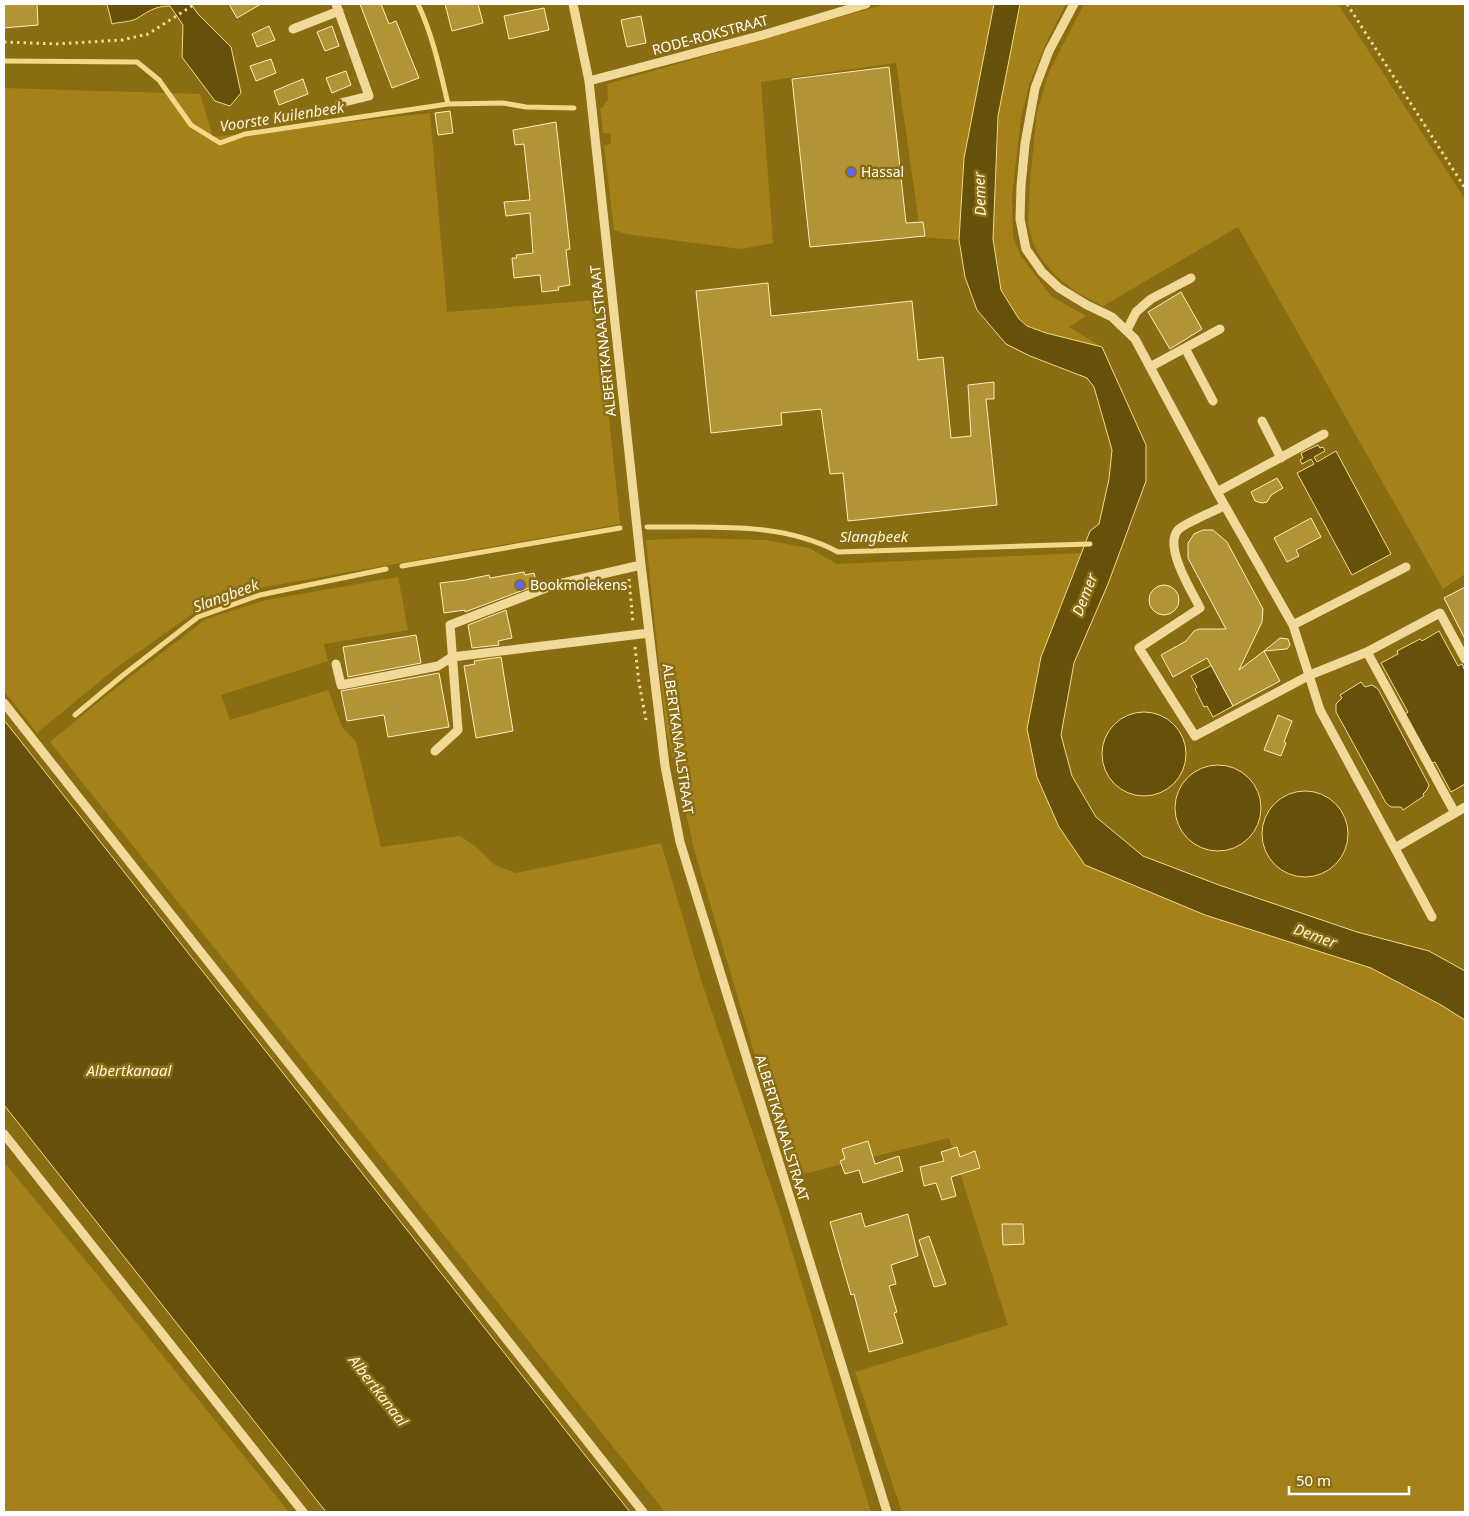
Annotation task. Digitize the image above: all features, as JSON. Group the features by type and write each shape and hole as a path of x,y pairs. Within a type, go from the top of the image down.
{"street":[{"name":"ALBERTKANAALSTRAAT","path":"574,4 590,81 664,766 680,842 887,1512"},
{"name":"RODE-ROKSTRAAT","path":"590,81 766,34 866,4"},
{"path":"1074,4 1049,51 1035,88 1025,144 1020,219 1026,249 1042,272 1059,288 1112,317 1134,339 1224,506 1293,625 1320,710 1432,917"},
{"path":"293,29 338,7 370,96 340,103"},
{"path":"1127,330 1136,312 1151,299 1191,278"},
{"path":"1150,367 1220,329"},
{"path":"1185,348 1213,401"},
{"path":"1262,421 1281,458"},
{"path":"1217,492 1324,434"},
{"path":"1224,506 1178,529 1174,541 1175,558 1200,608 1139,648 1195,736 1310,675 1367,652 1440,613 1465,659"},
{"path":"435,751 458,730 450,625 554,585 627,567 641,566"},
{"path":"1293,625 1406,567"},
{"path":"336,664 341,685 438,666 452,657 649,633"},
{"path":"1367,652 1455,813"},
{"path":"4,703 644,1512"},
{"path":"1395,848 1465,807"},
{"path":"4,1134 303,1512"}],"path":[{"path":"4,42 56,44 122,40 148,34 194,4"},
{"path":"1347,4 1465,188"},
{"path":"627,567 639,683 646,722"}],"shaded area":[{"path":"886,4 994,4 964,158 959,240 921,237 896,63 761,82 773,243 741,249 626,234 614,230 604,145 611,144 610,133 603,133 600,108 608,99 607,84"},
{"path":"1020,4 1066,4 1046,43 1029,85 1021,117 1012,195 1013,237 1021,256 1051,296 1086,316 1069,327 1102,347 1046,333 1027,326 1019,319 1001,290 993,239 998,116"},
{"path":"1084,4 1338,4 1465,199 1465,574 1443,589 1238,227 1103,306 1076,292 1056,276 1042,260 1033,243 1028,223 1037,112 1049,72"},
{"path":"4,88 200,94 213,137 430,113 447,312 597,300 620,524 265,587 201,608 116,668 37,733 4,691"},
{"path":"697,538 765,540 809,548 837,564 1081,553 1041,657 1027,729 1037,777 1059,827 1303,946 1371,968 1441,1005 1465,1020 1465,1512 902,1512 855,1372 1008,1325 949,1138 791,1177 695,853 666,729 646,540"},
{"path":"398,577 408,630 324,644 328,661 221,695 230,720 328,690 342,727 356,742 381,847 460,836 475,846 495,865 516,873 661,843 702,983 783,1222 871,1512 665,1512 50,742 112,691 206,619 266,600"},
{"path":"4,1162 109,1289 289,1512 4,1512"}],"water":[{"path":"107,4 191,4 198,14 231,47 241,93 230,106 215,101 182,57 183,25 170,6 155,8 134,20 112,24"},
{"name":"Demer","path":"994,4 1020,4 998,116 993,239 1001,290 1019,319 1027,326 1046,333 1102,347 1146,445 1146,481 1108,584 1074,663 1061,735 1072,776 1096,817 1143,856 1219,885 1357,932 1429,951 1465,971 1465,1020 1441,1005 1371,968 1205,915 1085,865 1059,827 1037,777 1027,729 1041,657 1090,531 1099,524 1109,479 1112,450 1094,387 1087,378 1030,356 1006,344 977,310 965,277 959,240 964,158"},
{"path":"1318,445 1320,448 1323,447 1325,451 1314,457 1317,462 1336,451 1391,554 1352,575 1297,473 1314,464 1311,459 1302,464 1300,460 1303,458 1301,453"},
{"path":"1439,631 1458,666 1462,664 1465,671 1465,784 1451,792 1435,762 1431,763 1405,714 1408,712 1381,663 1398,654 1397,651 1420,639 1422,641"},
{"path":"1212,665 1233,706 1213,717 1207,706 1204,707 1191,676"},
{"path":"1361,682 1365,687 1372,685 1378,689 1429,785 1423,794 1424,796 1403,810 1401,807 1391,807 1386,803 1336,712 1336,704 1342,698 1340,695"},
{"path":"1136,712 1152,712 1168,719 1179,730 1186,746 1183,770 1174,784 1168,789 1152,796 1136,796 1120,789 1109,778 1102,762 1102,746 1109,730 1120,719"},
{"name":"Albertkanaal","path":"4,720 630,1512 326,1512 4,1105"},
{"path":"1218,765 1234,768 1242,772 1254,784 1258,792 1261,808 1258,824 1254,832 1242,844 1234,848 1218,851 1202,848 1194,844 1182,832 1178,824 1175,808 1178,792 1182,784 1194,772 1202,768"},
{"path":"1297,791 1313,791 1322,794 1336,803 1345,817 1348,834 1345,851 1336,865 1322,874 1313,877 1297,877 1281,870 1269,858 1262,842 1262,826 1269,810 1281,798"}],"building":[{"path":"4,4 37,4 38,25 4,28"},
{"path":"229,4 261,4 237,18"},
{"path":"360,4 381,4 389,24 396,21 419,78 392,88"},
{"path":"445,4 478,4 483,23 452,31"},
{"path":"544,8 549,30 509,39 504,16"},
{"path":"641,16 646,43 627,47 621,20"},
{"path":"269,26 275,40 257,47 252,34"},
{"path":"332,26 339,46 325,51 317,32"},
{"path":"271,59 276,73 256,81 250,66"},
{"name":"Hassal","path":"889,67 906,223 923,222 925,236 810,247 792,79"},
{"path":"346,71 351,85 332,93 326,78"},
{"path":"303,79 308,94 279,105 274,91"},
{"path":"450,111 453,133 438,135 435,113"},
{"path":"556,122 570,249 566,250 570,285 558,287 559,290 542,292 540,275 514,278 512,258 517,258 516,255 533,253 530,213 506,216 504,202 530,200 524,144 515,145 513,130"},
{"path":"768,283 771,316 912,301 918,360 943,357 951,438 971,436 968,385 994,382 994,399 986,399 997,505 848,521 843,473 830,474 821,409 781,413 782,425 711,433 696,291"},
{"path":"1181,292 1202,329 1170,349 1148,312"},
{"path":"1277,478 1283,488 1271,495 1267,502 1255,501 1251,492"},
{"path":"1311,518 1321,537 1296,550 1299,556 1287,562 1274,538"},
{"path":"1203,530 1213,530 1227,542 1263,609 1262,622 1239,670 1264,651 1280,681 1233,706 1207,658 1173,677 1161,655 1186,641 1194,631 1199,629 1226,629 1188,558 1188,543 1194,534"},
{"path":"524,572 525,575 534,573 537,585 465,612 465,610 444,613 440,583 489,575 490,578"},
{"path":"1164,585 1170,586 1178,594 1178,606 1170,614 1164,615 1158,614 1150,606 1149,600 1150,594 1158,586"},
{"path":"1465,587 1465,639 1444,598"},
{"path":"506,610 512,638 498,641 499,645 472,648 468,625"},
{"path":"416,635 421,663 348,677 343,647"},
{"path":"1280,638 1288,639 1290,645 1287,649 1264,651"},
{"path":"501,657 513,731 476,738 464,666 475,664 474,661"},
{"path":"439,673 449,727 388,737 384,715 347,721 341,691"},
{"path":"1278,715 1292,721 1281,756 1264,750"},
{"path":"868,1141 875,1164 899,1156 903,1171 863,1183 859,1170 845,1174 840,1161 845,1159 842,1149"},
{"path":"957,1147 960,1157 975,1151 980,1168 951,1177 956,1196 942,1200 936,1183 924,1186 920,1167 944,1161 941,1152"},
{"path":"861,1213 865,1227 908,1214 918,1256 891,1265 896,1284 889,1286 897,1312 894,1313 903,1343 869,1352 854,1294 851,1295 830,1222"},
{"path":"1002,1224 1023,1224 1024,1244 1003,1245"},
{"path":"929,1236 946,1284 934,1287 919,1240"}],"waterway":[{"name":"Voorste Kuilenbeek","path":"418,4 432,41 448,104"},
{"name":"Voorste Kuilenbeek","path":"4,61 137,62 159,80 191,125 220,143 245,134 448,104 503,103 526,107 574,108"},
{"name":"Slangbeek","path":"647,527 720,527 769,531 793,535 816,542 838,552 1090,544"},
{"name":"Slangbeek","path":"402,566 620,528"},
{"name":"Slangbeek","path":"75,715 198,617 260,595 386,569"}],"place":[{"name":"Hassal","path":"851,172"},
{"name":"Bookmolekens","path":"520,585"}]}
